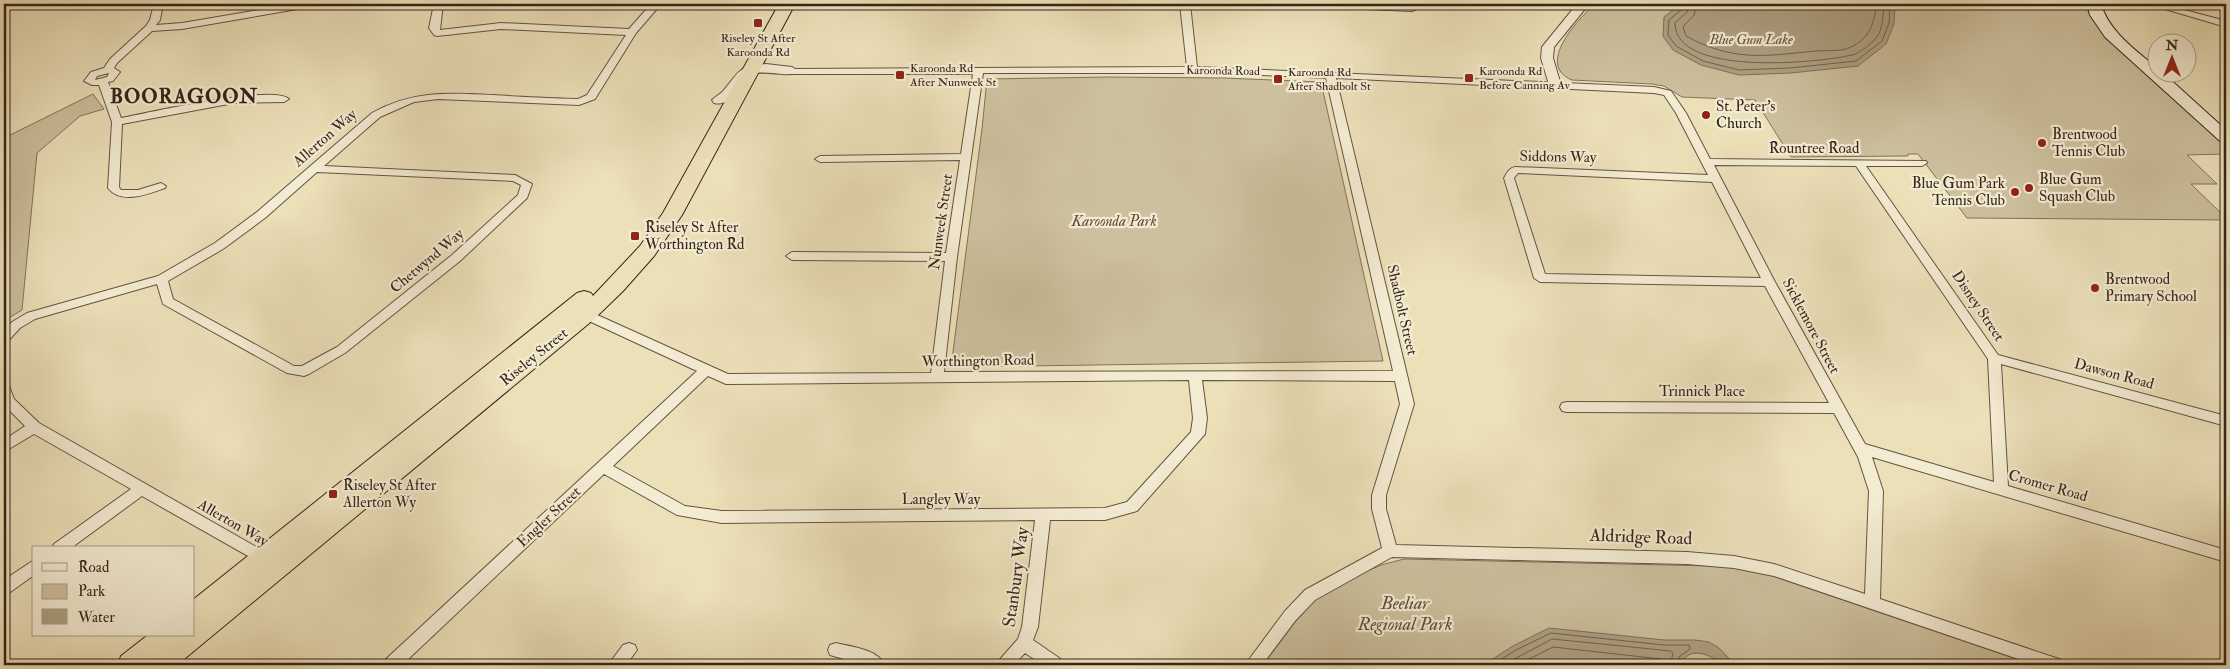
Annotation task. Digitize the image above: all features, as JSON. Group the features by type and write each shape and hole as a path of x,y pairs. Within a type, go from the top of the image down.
{"highway":[{"name":"Riseley Street","path":"195,634 270,562 578,311 616,286 647,251 672,215 748,64 773,4"},
{"name":"Riseley Street","path":"578,311 643,233 664,202 719,100 748,64 787,4"},
{"name":"Riseley Street","path":"195,613 270,562"},
{"path":"131,665 167,636"},
{"name":"Riseley Street","path":"158,665 193,636"}],"main road":[{"path":"2094,4 2097,15 2110,34 2226,138"},
{"path":"2101,4 2105,18 2117,34 2148,61"},
{"path":"2171,82 2226,131"}],"street":[{"path":"108,70 113,61 149,28 155,20 158,4"},
{"path":"149,28 182,26 309,4"},
{"path":"438,4 434,28 437,33 447,33 483,26 632,32"},
{"name":"Allerton Way","path":"4,338 16,325 31,316 162,279 219,246 261,215 376,114 396,103 422,96 579,102 591,97 632,32 656,4"},
{"path":"1185,4 1192,70"},
{"path":"1321,4 1412,8 1422,4"},
{"path":"1555,85 1547,58 1548,47 1583,4"},
{"path":"2153,4 2226,24"},
{"name":"Karoonda Road","path":"748,64 757,74 792,72 1192,70 1654,90"},
{"path":"108,70 113,70 115,74 103,81 91,82 88,79 94,74 108,70"},
{"name":"Nunweek Street","path":"937,378 951,256 978,72"},
{"name":"Shadbolt Street","path":"1330,75 1407,404 1398,437 1382,480 1379,495 1379,509 1390,551"},
{"path":"103,81 117,122 113,188 118,193 139,193 161,186"},
{"name":"Sicklemore Street","path":"1654,90 1667,93 1673,98 1768,282 1836,408 1865,457 1876,491 1872,602"},
{"path":"117,122 234,100 261,98 284,100"},
{"path":"820,159 966,158"},
{"name":"Rountree Road","path":"1706,162 1922,163"},
{"name":"Disney Street","path":"1859,163 1994,358 2001,490"},
{"name":"Chetwynd Way","path":"162,279 167,302 292,370 304,371 341,350 456,258 523,196 527,184 515,178 314,169"},
{"name":"Siddons Way","path":"1714,179 1515,170 1508,178 1539,281 1768,282"},
{"path":"792,256 951,256"},
{"name":"Worthington Road","path":"578,311 726,379 1194,374 1401,376"},
{"name":"Dawson Road","path":"1994,358 2226,421"},
{"name":"Engler Street","path":"391,665 707,369"},
{"name":"Langley Way","path":"603,467 682,511 722,517 1105,514 1132,507 1198,434 1200,418 1194,374"},
{"name":"Allerton Way","path":"4,389 8,401 34,427 270,562"},
{"name":"Trinnick Place","path":"1567,407 1836,408"},
{"path":"4,447 34,427"},
{"name":"Cromer Road","path":"1860,448 2226,556"},
{"path":"62,546 141,489"},
{"name":"Stanbury Way","path":"1003,665 1024,643 1030,627 1044,515"},
{"path":"1253,665 1290,616 1310,595 1390,551"},
{"name":"Aldridge Road","path":"1390,551 1719,560 1774,570 2056,665"},
{"path":"4,588 32,567"},
{"path":"1024,643 1056,665"},
{"path":"616,665 629,650"},
{"path":"836,650 867,658 877,665"}],"green space":[{"path":"1595,4 2087,4 2086,8 2103,34 2148,75 2148,82 2156,82 2226,146 2226,154 2187,155 2217,184 2191,184 2226,220 1967,218 1918,154 1908,154 1908,156 1791,157 1755,100 1682,97 1664,86 1652,84 1572,80 1562,73 1558,64 1559,53 1563,42 1579,20"},
{"name":"Karoonda Park","path":"1224,78 1321,82 1383,361 951,367 987,79"},
{"path":"93,94 104,109 80,116 37,153 22,310 4,321 4,138"},
{"name":"Beeliar Regional Park","path":"1404,559 1711,566 1745,569 1777,576 2038,665 1263,665 1311,601 1345,581 1381,565"}],"water":[{"name":"Blue Gum Lake","path":"1686,4 1895,4 1894,24 1886,44 1858,66 1791,73 1739,75 1701,65 1673,50 1663,36 1664,17 1678,6"},
{"path":"1549,628 1664,640 1709,642 1719,648 1735,665 1722,665 1706,655 1694,653 1684,659 1681,665 1474,665 1488,662 1513,646"}],"place":[{"name":"Riseley St After Karoonda Rd","path":"758,23"},
{"name":"Karoonda Rd After Nunweek St","path":"900,75"},
{"name":"Karoonda Rd Before Canning Av","path":"1469,78"},
{"name":"Karoonda Rd After Shadbolt St","path":"1278,79"},
{"name":"St. Peter's Church","path":"1706,115"},
{"name":"Brentwood Tennis Club","path":"2042,143"},
{"name":"Blue Gum Squash Club","path":"2029,188"},
{"name":"Blue Gum Park Tennis Club","path":"2015,192"},
{"name":"Riseley St After Worthington Rd","path":"635,236"},
{"name":"Brentwood Primary School","path":"2095,288"},
{"name":"Riseley St After Allerton Wy","path":"333,494"}],"district":[{"name":"BOORAGOON","path":"184,96"}]}
